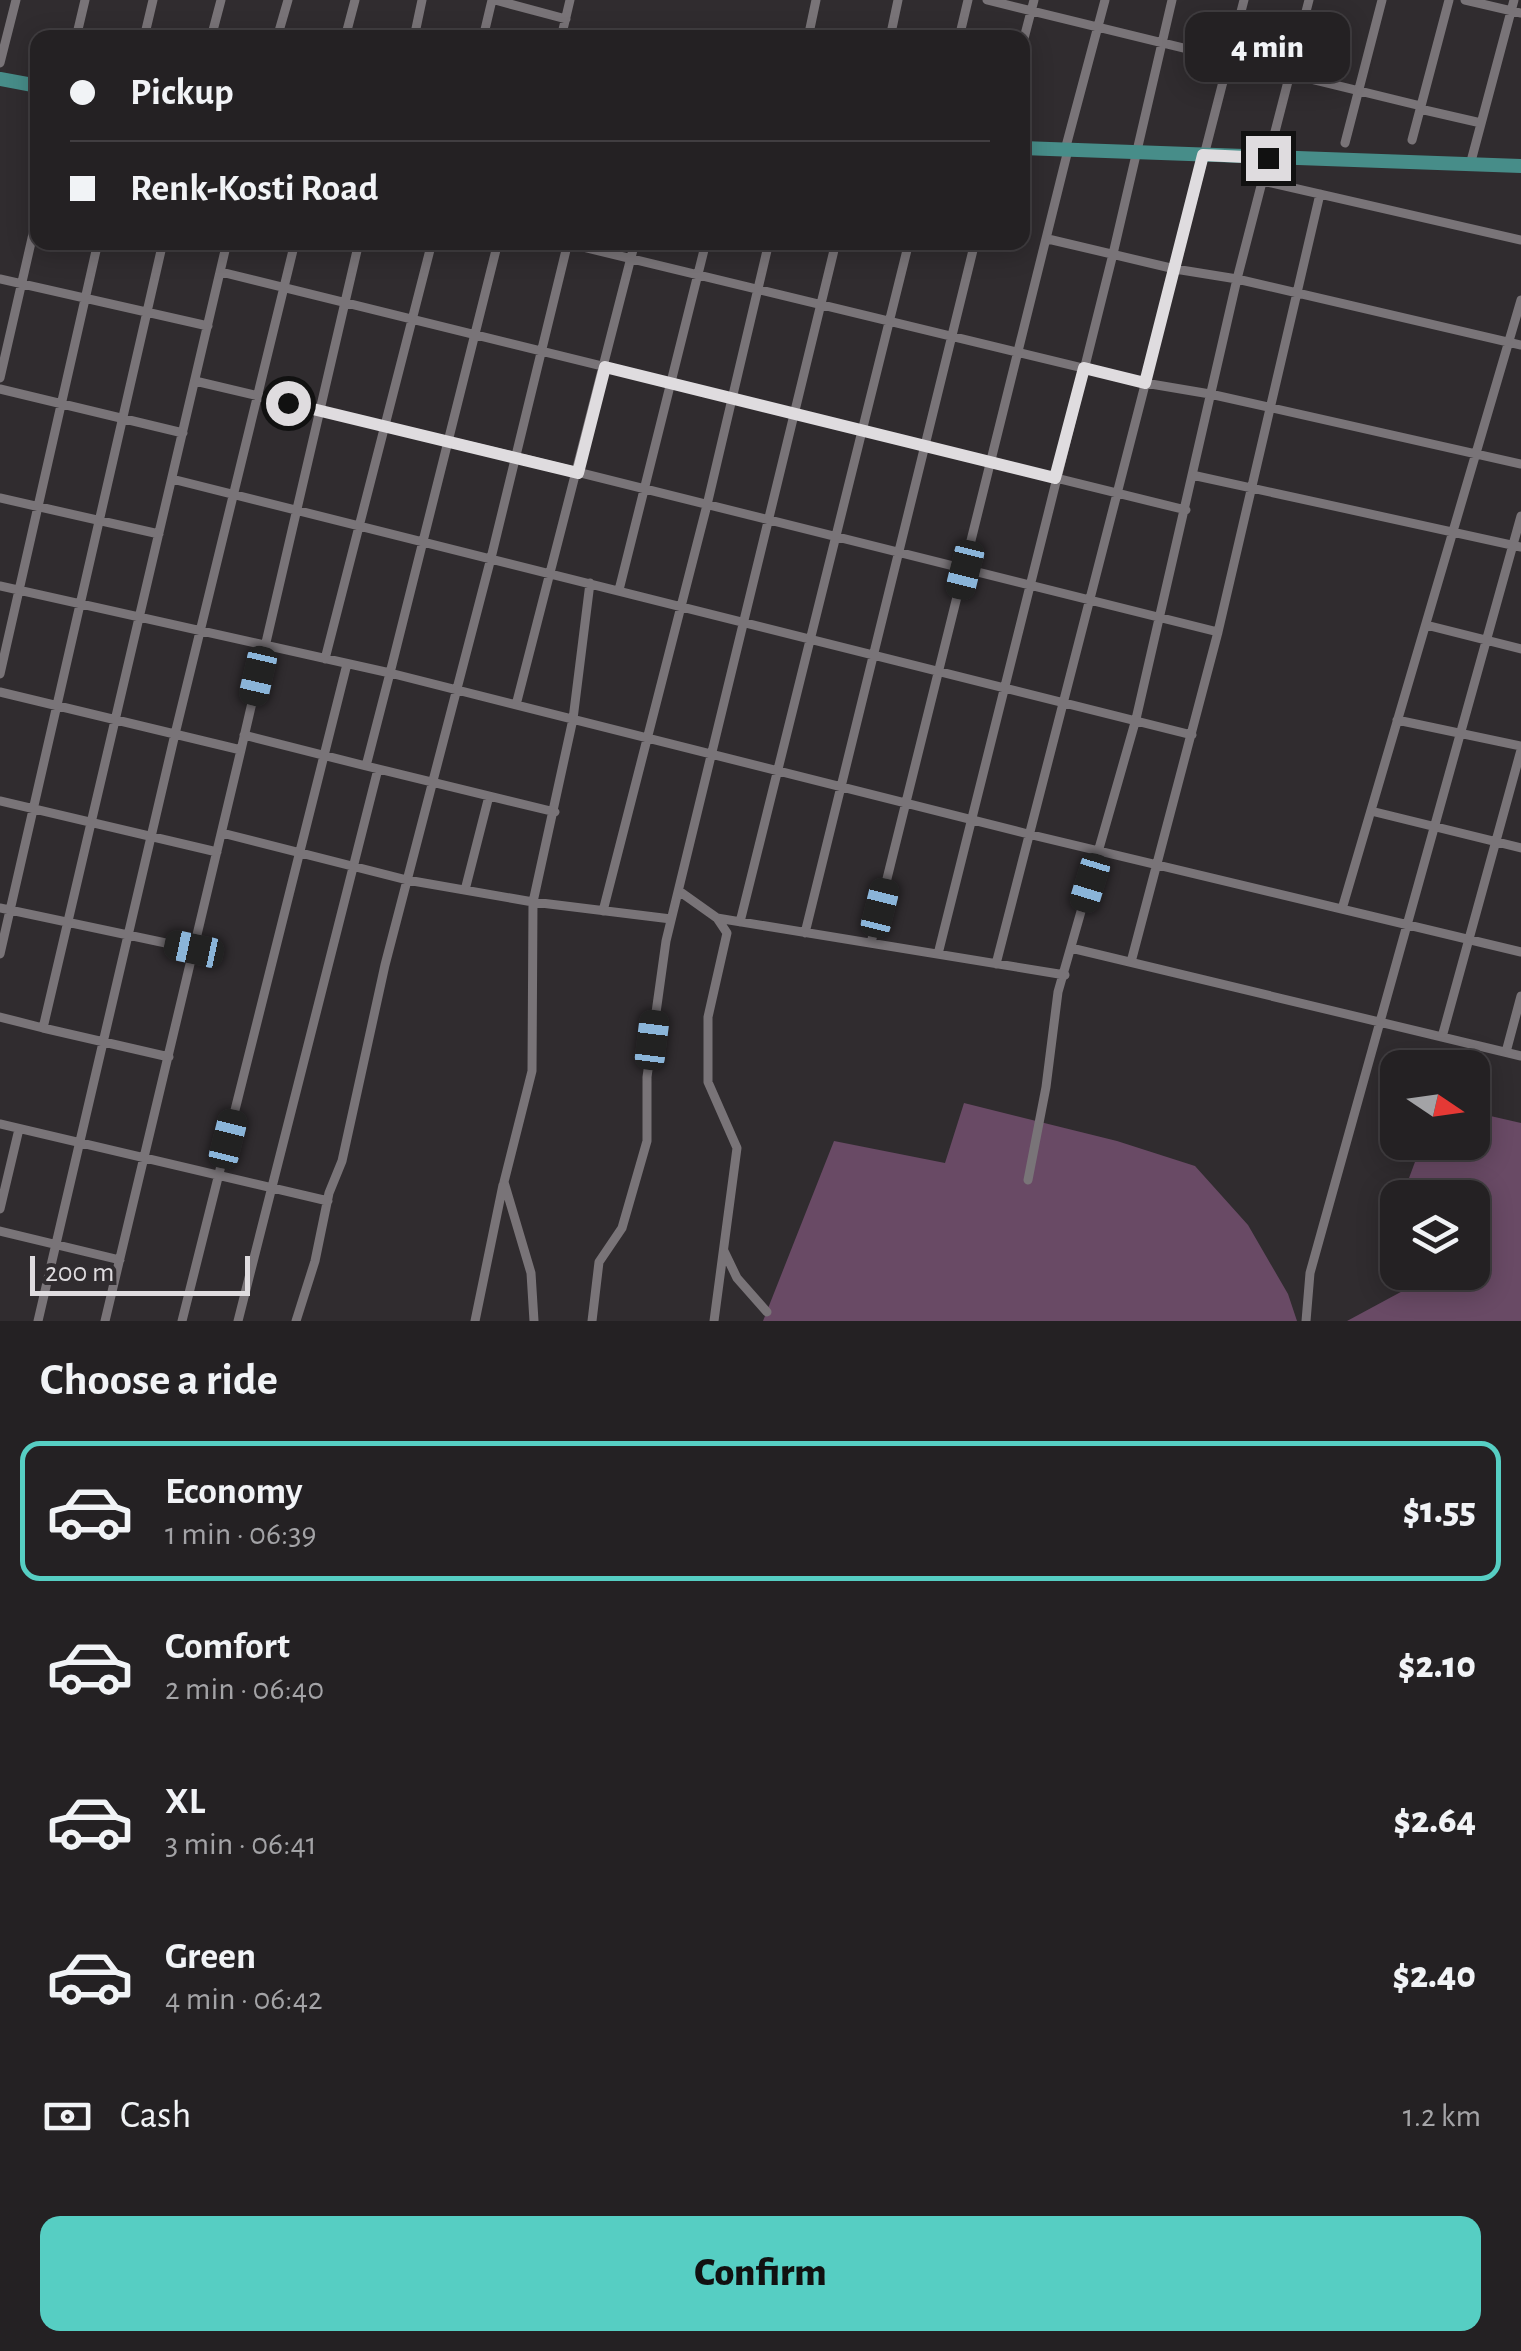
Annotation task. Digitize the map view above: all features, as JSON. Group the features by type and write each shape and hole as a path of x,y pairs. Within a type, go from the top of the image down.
{"main road":[{"path":"0,79 30,85"},
{"path":"1030,148 1521,166"}],"street":[{"path":"0,63 16,0"},
{"path":"78,30 85,0"},
{"path":"146,30 154,0"},
{"path":"213,30 221,0"},
{"path":"279,30 288,0"},
{"path":"347,30 355,0"},
{"path":"416,30 422,0"},
{"path":"485,30 494,0 566,19"},
{"path":"564,30 570,0"},
{"path":"810,30 816,0"},
{"path":"892,30 898,0"},
{"path":"961,30 968,0"},
{"path":"988,0 1033,5 1098,27 1482,124"},
{"path":"871,943 1105,0"},
{"path":"938,954 1113,254 1172,0"},
{"path":"996,964 1244,0"},
{"path":"1028,1180 1046,1087 1058,992 1136,719 1210,394 1309,0"},
{"path":"1345,143 1382,0"},
{"path":"1412,140 1449,0"},
{"path":"1468,0 1516,8 1470,165"},
{"path":"1026,30 1033,5"},
{"path":"1263,182 1521,240"},
{"path":"1131,962 1218,632 1320,194"},
{"path":"1048,239 1521,345"},
{"path":"0,378 30,248"},
{"path":"0,674 96,250"},
{"path":"0,954 5,910 59,706 161,250"},
{"path":"44,1028 226,250"},
{"path":"38,1321 293,250"},
{"path":"105,1321 357,250"},
{"path":"325,659 430,250"},
{"path":"366,766 496,250"},
{"path":"296,1321 342,1161 368,1036 517,457 564,250"},
{"path":"594,250 1145,383 1521,464"},
{"path":"516,706 633,250"},
{"path":"620,590 704,250"},
{"path":"603,911 682,606 768,250"},
{"path":"592,1321 599,1262 622,1228 647,1141 647,1077 672,919 834,250"},
{"path":"740,922 907,250"},
{"path":"805,932 973,250"},
{"path":"220,272 1186,510"},
{"path":"0,279 208,326"},
{"path":"1342,909 1521,300"},
{"path":"195,381 1218,632"},
{"path":"0,389 183,432"},
{"path":"1192,475 1517,546"},
{"path":"172,479 1192,734"},
{"path":"0,498 159,534"},
{"path":"1306,1321 1310,1273 1486,641 1517,546 1521,516"},
{"path":"476,1321 534,1052 533,902 573,719 590,583"},
{"path":"0,586 390,673 1028,834 1521,952"},
{"path":"1426,625 1521,650"},
{"path":"182,1321 347,664"},
{"path":"0,692 241,750"},
{"path":"1398,720 1521,748 1442,1037"},
{"path":"244,735 555,812"},
{"path":"238,1321 378,769"},
{"path":"465,890 489,796"},
{"path":"0,801 217,852"},
{"path":"1371,811 1521,848"},
{"path":"222,833 407,880 533,902 672,919"},
{"path":"679,892 718,918 1065,975"},
{"path":"5,910 194,949"},
{"path":"714,1321 738,1148 708,1082 708,1017 727,932 718,918"},
{"path":"1071,948 1521,1056"},
{"path":"1506,1052 1521,996"},
{"path":"0,1017 169,1057"},
{"path":"0,1124 328,1201"},
{"path":"0,1209 19,1129"},
{"path":"504,1182 531,1274 534,1321"},
{"path":"0,1231 120,1260"},
{"path":"723,1248 737,1278 766,1312"},
{"path":"300,1306 305,1321"}],"shaded area":[{"path":"964,1103 1117,1141 1195,1166 1248,1225 1288,1294 1297,1321 763,1321 834,1141 945,1163"},
{"path":"1490,1116 1521,1123 1521,1321 1347,1321 1404,1290 1490,1290 1490,1180 1408,1180 1416,1160 1490,1160"}],"route":[{"path":"288,403 578,473 605,367 1055,478 1084,368 1145,383 1203,155 1268,158"}]}
